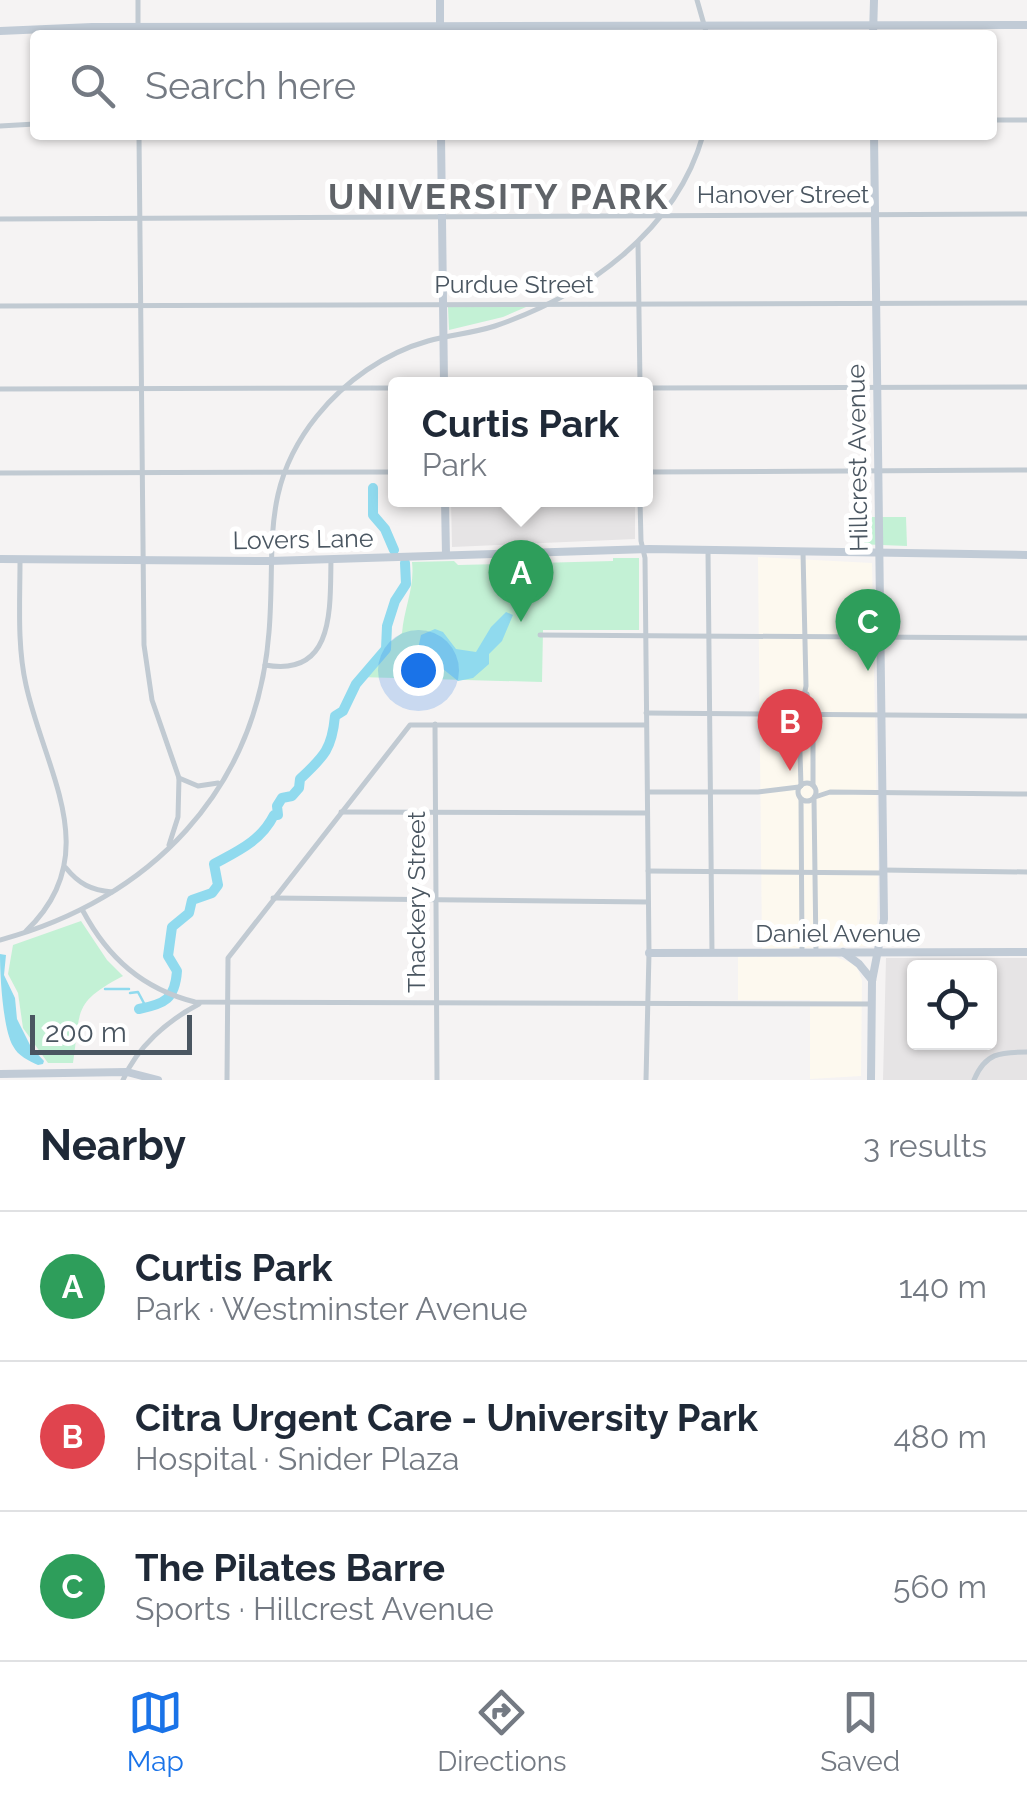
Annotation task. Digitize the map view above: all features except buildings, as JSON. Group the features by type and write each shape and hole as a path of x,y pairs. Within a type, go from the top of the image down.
{"street":[{"path":"138,0 138,30"},
{"path":"440,0 440,30 873,30 1027,25"},
{"path":"696,0 706,30"},
{"path":"873,30 874,0"},
{"path":"0,32 30,32"},
{"path":"997,120 1027,120"},
{"path":"0,126 30,124"},
{"path":"139,140 144,644 148,682 179,778 178,817 167,849"},
{"path":"441,140 444,377"},
{"path":"0,940 84,911 115,892 188,828 221,782 247,730 265,666 272,514 285,472 306,430 342,388 392,356 491,327 546,304 590,279 638,242 665,215 692,168 702,140"},
{"name":"Hillcrest Avenue","path":"871,1080 872,981 884,919 874,140"},
{"name":"Hanover Street","path":"0,219 1027,214"},
{"path":"638,242 642,377"},
{"name":"Purdue Street","path":"0,306 1027,303"},
{"path":"653,386 1027,387"},
{"path":"0,389 388,388"},
{"path":"653,472 1027,470"},
{"path":"0,473 388,472"},
{"path":"445,507 446,555"},
{"path":"640,507 646,635 646,1080"},
{"name":"Lovers Lane","path":"0,559 270,560 643,550 1027,555"},
{"path":"708,551 712,953"},
{"path":"804,552 816,952"},
{"path":"20,559 26,689 59,789 66,867 55,896 24,933"},
{"path":"265,666 295,666 309,660 321,645 331,559"},
{"path":"540,636 805,634 1027,638"},
{"path":"646,714 1027,716"},
{"path":"802,952 800,720 807,714"},
{"name":"Thackery Street","path":"435,724 436,1080"},
{"path":"227,1080 228,958 410,726 646,725"},
{"path":"179,778 198,786 221,782"},
{"path":"647,792 784,791 807,783 830,792 1027,794"},
{"path":"784,791 800,798 830,792"},
{"path":"340,812 647,813"},
{"path":"66,867 88,887 115,892"},
{"path":"648,871 1027,872"},
{"path":"273,898 648,902"},
{"path":"84,911 112,957 137,977 202,1003 872,1004"},
{"path":"843,952 872,981"},
{"name":"Daniel Avenue","path":"649,953 1027,952"},
{"path":"125,1076 142,1049 167,1024 202,1003"},
{"path":"974,1080 980,1065 991,1055 1027,1052"},
{"path":"0,1074 158,1080"}],"shaded area":[{"path":"451,507 635,507 635,539 452,547"},
{"path":"758,557 872,563 878,871 873,946 762,949"},
{"path":"738,957 836,957 856,965 862,980 861,1076 810,1079 810,1000 738,1000"},
{"path":"886,958 1027,958 1027,1080 883,1080"}],"green space":[{"path":"448,307 526,307 449,330"},
{"path":"858,517 906,517 907,546 857,544"},
{"path":"639,558 639,630 543,630 542,682 359,677 380,650 402,633 412,562 454,561 458,565"},
{"path":"81,921 107,960 123,976 87,1001 79,1019 73,1063 48,1063 23,1028 18,993 8,974 13,945"}],"water":[{"path":"506,612 513,615 502,641 489,654 489,664 473,678 458,681 438,665 431,670 415,663 421,635 435,629 443,632 456,649 476,652"},
{"path":"0,954 6,955 4,975 15,998 17,1019 43,1064 21,1055 10,1038"}],"waterway":[{"path":"373,488 373,515 385,529 394,550"},
{"path":"139,1009 156,1005 171,994 177,971 168,956 172,927 189,913 192,900 212,893 218,885 214,864 263,832 278,815 277,806 282,798 292,796 300,779 326,751 335,716 343,711 356,684 386,649 387,626 395,601 406,584 405,563"},
{"path":"105,989 129,989"},
{"path":"130,993 138,992 146,1007"}],"place":[{"name":"Curtis Park","path":"521,622"},
{"name":"The Pilates Barre","path":"868,671"},
{"name":"Citra Urgent Care - University Park","path":"790,771"}],"district":[{"name":"UNIVERSITY PARK","path":"499,197"}]}
